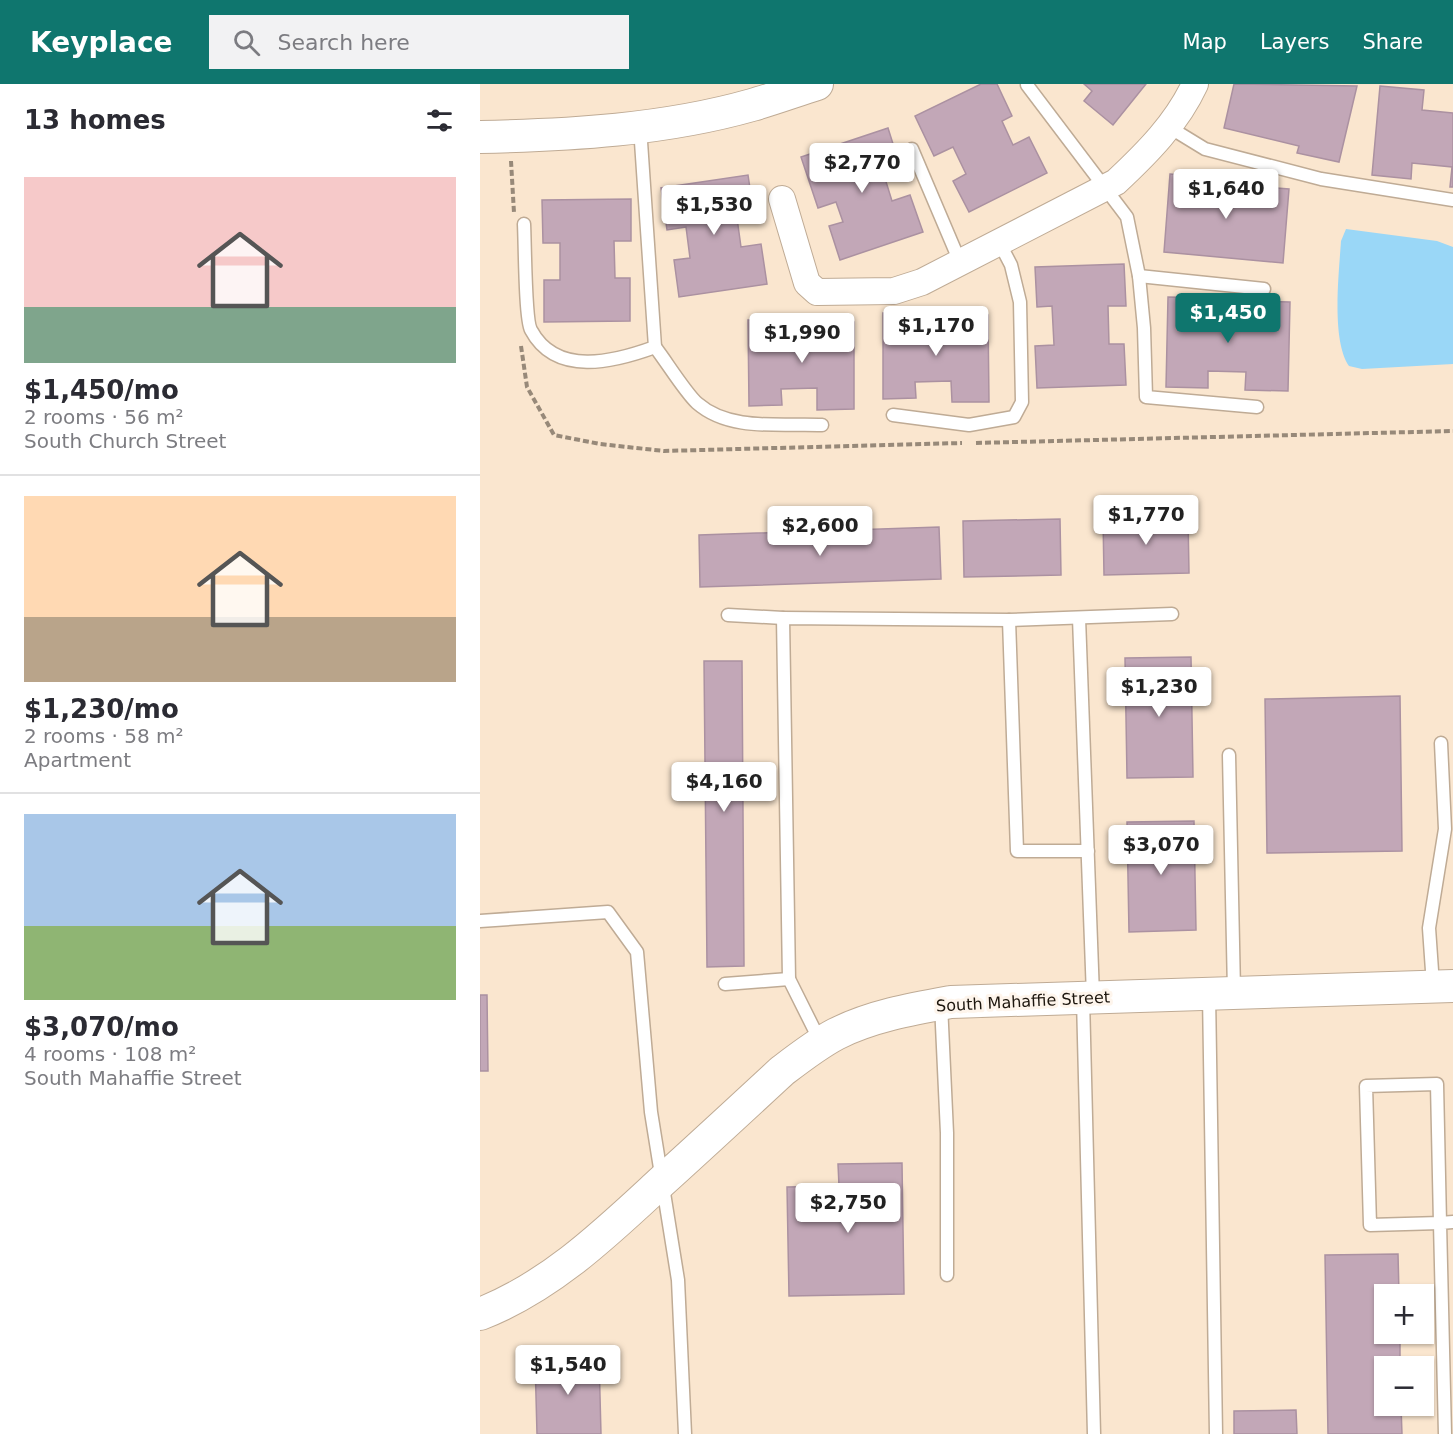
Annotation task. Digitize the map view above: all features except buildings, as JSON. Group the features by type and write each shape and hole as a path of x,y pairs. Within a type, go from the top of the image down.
{"street":[{"path":"480,137 581,133 668,123 750,105 817,84"},
{"path":"782,199 807,283 817,292 894,291 922,282 1105,188 1141,159 1186,104 1195,84"},
{"name":"South Mahaffie Street","path":"480,1314 504,1305 557,1273 782,1071 836,1034 885,1016 941,1004 1443,986"}],"lane":[{"path":"1027,85 1127,218 1139,276 1144,328 1146,397 1257,407"},
{"path":"639,126 655,347 697,402 728,420 753,424 822,425"},
{"path":"1168,127 1205,149 1311,176 1453,200"},
{"path":"912,149 960,262"},
{"path":"524,224 530,328 549,354 580,363 625,358 655,347"},
{"path":"893,415 969,425 1014,417 1022,402 1020,302 1007,237"},
{"path":"1139,276 1264,289"},
{"path":"728,615 783,618 1009,620 1173,614"},
{"path":"783,618 789,979 821,1043"},
{"path":"1079,618 1088,851 1094,1434"},
{"path":"1009,620 1017,851 1088,851"},
{"path":"1441,743 1445,829 1430,928 1443,986"},
{"path":"1216,1434 1222,993 1229,755"},
{"path":"480,921 608,912 637,952 651,1112 678,1280 685,1434"},
{"path":"725,984 789,979"},
{"path":"941,1004 947,1133 947,1275"},
{"path":"1445,1434 1447,1223 1437,1084 1366,1086 1370,1225 1447,1223"}],"water":[{"path":"1346,229 1437,241 1453,247 1453,364 1362,369 1349,366 1343,354 1338,323 1341,241"}]}
